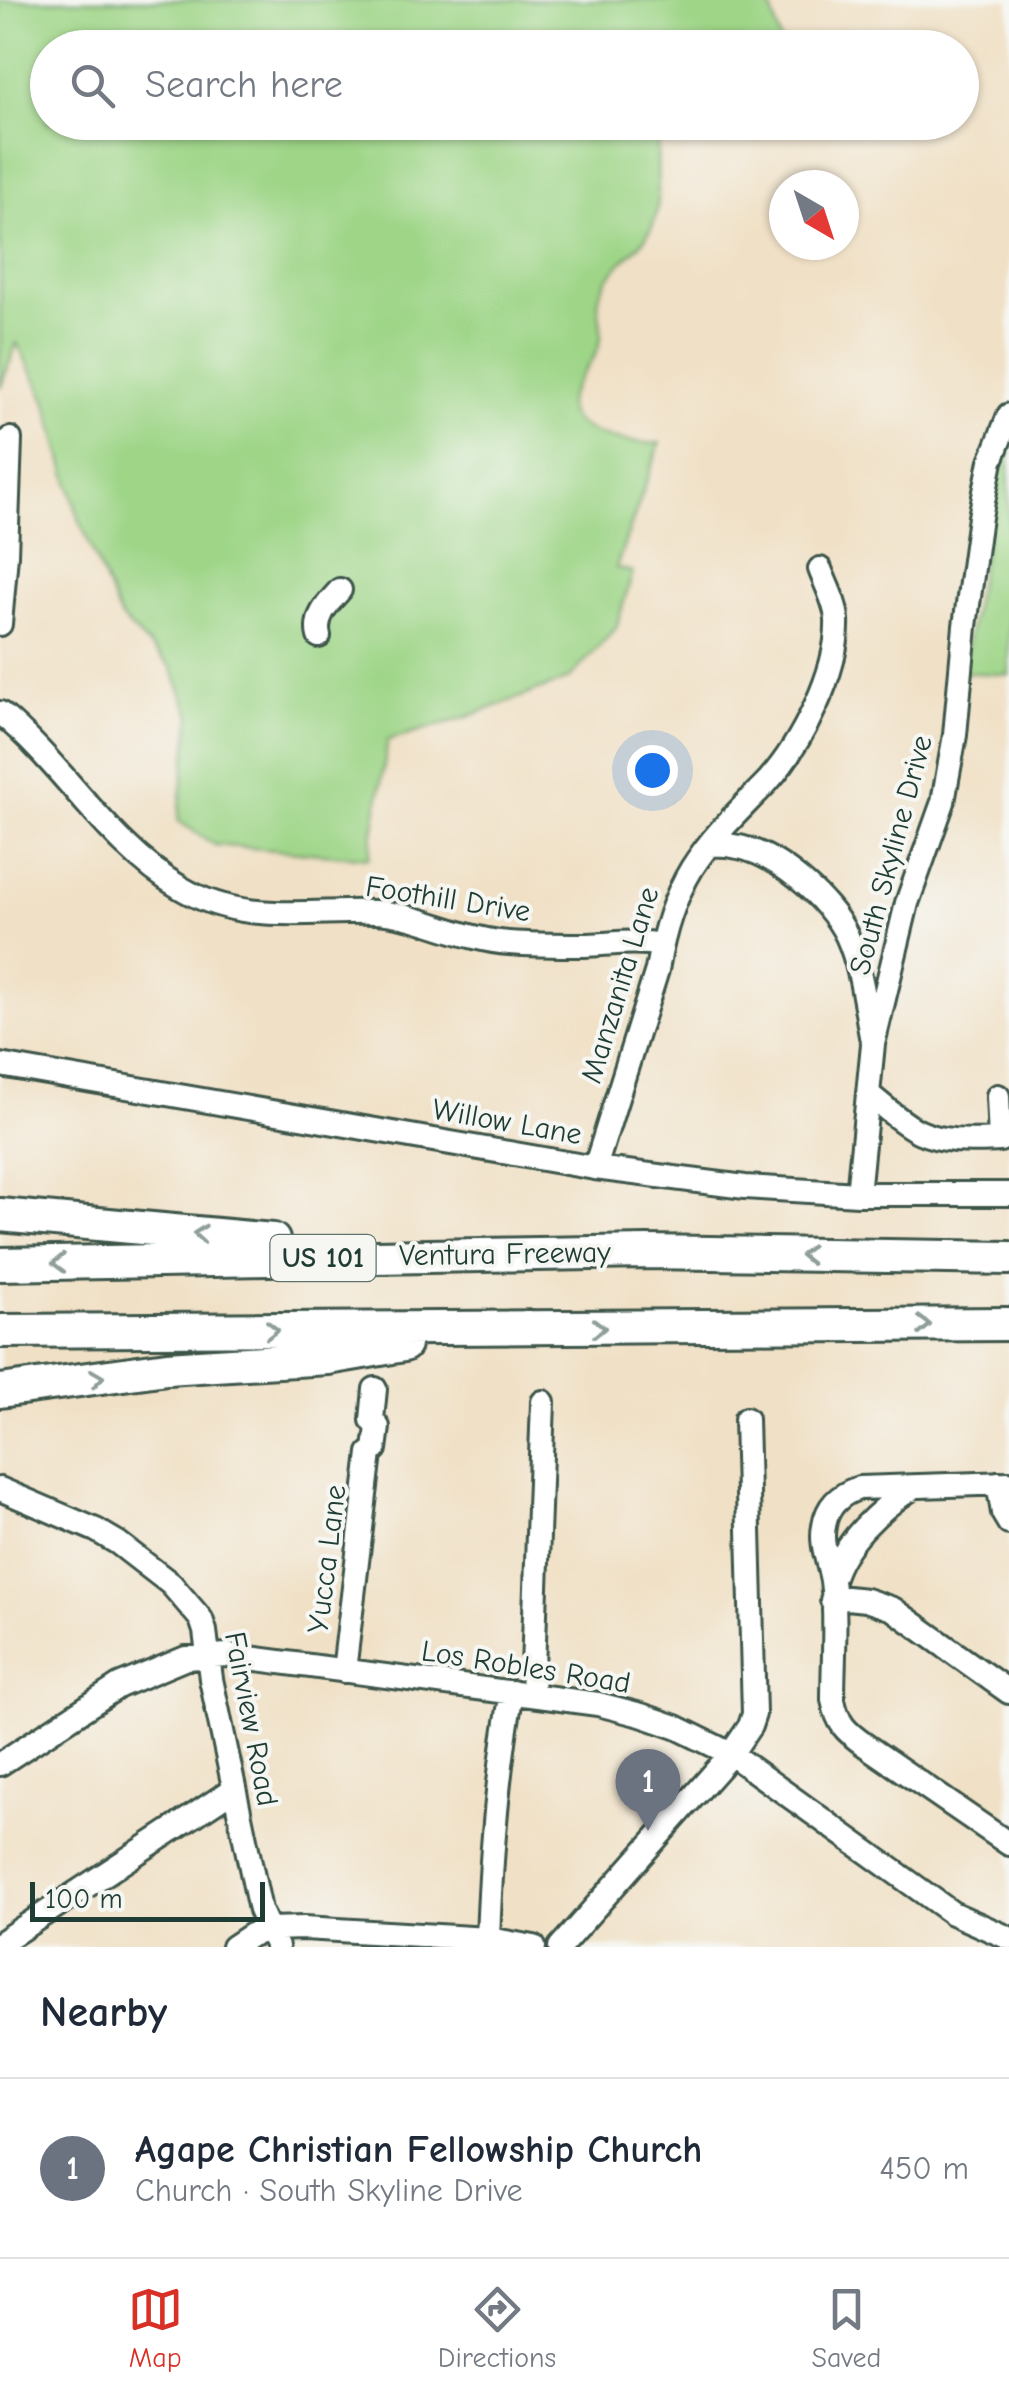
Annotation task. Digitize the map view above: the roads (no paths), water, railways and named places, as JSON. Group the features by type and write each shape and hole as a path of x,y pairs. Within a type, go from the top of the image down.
{"highway":[{"path":"0,1215 294,1242 592,1242 646,1252"},
{"name":"Ventura Freeway","path":"0,1264 646,1252 1009,1258"},
{"path":"0,1331 1009,1324"},
{"path":"0,1392 167,1368 328,1358 502,1329"}],"street":[{"name":"South Skyline Drive","path":"858,1194 872,1044 907,903 943,802 956,735 980,517 991,462 1009,414"},
{"path":"0,624 10,439"},
{"name":"Manzanita Lane","path":"595,1168 677,895 693,866 730,817 773,774 800,736 822,692 837,620 820,569"},
{"path":"320,636 320,615 340,590"},
{"name":"Foothill Drive","path":"0,713 23,732 147,863 181,888 212,902 260,914 378,912 481,940 509,943 661,945"},
{"path":"709,845 734,846 764,856 801,881 834,916 855,956 872,1044"},
{"name":"Willow Lane","path":"0,1066 595,1168 746,1187 858,1194 1009,1194"},
{"path":"868,1094 918,1131 935,1138 983,1141 1000,1140 998,1096"},
{"name":"Yucca Lane","path":"344,1671 370,1453 376,1448 378,1428 372,1420 375,1389"},
{"path":"488,1939 491,1850 501,1751 522,1693 543,1402"},
{"path":"560,1947 731,1754 750,1726 754,1714 746,1418"},
{"path":"832,1590 822,1538 826,1516 834,1502 847,1492 859,1488 1004,1483 1002,1512 1009,1523"},
{"path":"915,1486 888,1503 835,1568 832,1590 836,1717 846,1731 1009,1844"},
{"name":"Fairview Road","path":"0,1490 118,1543 171,1584 201,1620 260,1910 273,1938"},
{"path":"834,1502 863,1531"},
{"path":"832,1590 847,1598 894,1609 1009,1692"},
{"name":"Los Robles Road","path":"0,1764 119,1686 186,1658 227,1655 598,1704 676,1727 731,1754 952,1913 1009,1938"},
{"path":"0,1943 234,1789"},
{"path":"233,1947 251,1935 273,1938 304,1928 488,1939 534,1947"}],"place":[{"name":"Agape Christian Fellowship Church","path":"648,1831"}]}
